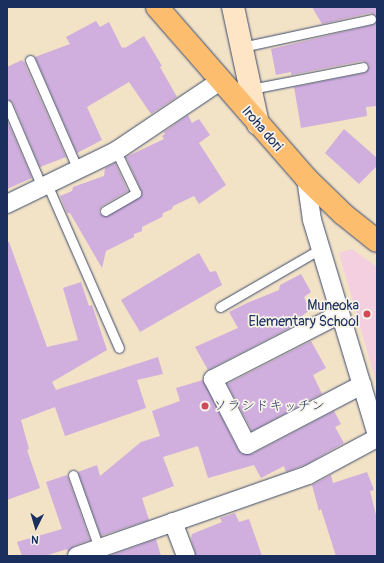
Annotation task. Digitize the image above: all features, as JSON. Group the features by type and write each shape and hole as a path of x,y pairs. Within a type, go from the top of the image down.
{"main road":[{"name":"Iroha dori","path":"157,7 306,178 343,214 377,241"}],"street":[{"path":"233,7 258,124"},
{"path":"7,204 116,150 220,81"},
{"path":"306,178 312,220 377,435"},
{"path":"340,314 213,379 247,445 362,385"},
{"path":"77,556 101,552 173,522 308,476 377,438"},
{"path":"173,522 186,556"}],"lane":[{"path":"242,46 371,19"},
{"path":"30,60 78,170"},
{"path":"251,89 363,67"},
{"path":"7,105 119,348"},
{"path":"105,211 136,193 116,150"},
{"path":"220,306 320,248"},
{"path":"74,475 101,552"}],"shaded area":[{"name":"Muneoka Elementary School","path":"352,249 377,267 377,385 339,253"}],"building":[{"path":"312,7 377,7 377,20 375,15 370,13 322,24"},
{"path":"377,20 377,106 366,107 367,116 301,128 294,87 364,73 368,69 369,65 362,61 291,75 291,72 276,75 271,49 372,25"},
{"path":"96,21 100,27 109,22 122,48 125,48 144,36 162,66 160,67 177,97 151,114 129,82 87,107 102,140 77,153 35,57 70,44 66,37"},
{"path":"22,60 66,157 40,167 13,103 7,99 7,67"},
{"path":"188,115 192,123 199,119 210,135 199,143 226,185 199,204 194,196 173,206 172,209 163,213 162,217 142,227 142,231 134,234 134,237 106,251 102,268 70,213 67,213 60,196 72,191 73,187 104,176 105,168 115,163 128,191 102,206 99,211 100,214 108,216 139,198 142,194 141,190 126,157 164,139 162,136 165,134 164,132"},
{"path":"7,120 32,178 7,189"},
{"path":"344,129 377,158 377,166 359,184 325,153"},
{"path":"7,242 9,242 47,347 78,340 63,288 81,282 89,306 92,305 107,350 52,382 56,390 158,357 163,374 137,380 146,408 65,436 55,407 21,420 29,449 27,450 40,488 7,500"},
{"path":"199,253 210,272 216,271 222,285 140,332 121,300"},
{"path":"301,274 311,292 304,297 310,310 299,318 301,322 208,370 195,347 238,328 229,312 279,290 280,285"},
{"path":"311,341 326,368 313,375 322,394 252,431 227,384"},
{"path":"203,380 238,450 242,454 252,454 334,411 341,424 335,427 344,443 307,464 286,472 284,466 261,478 254,465 208,478 198,446 163,457 174,486 142,498 149,520 101,536 78,472 97,465 100,476 141,442 160,436 152,411 180,401 176,388"},
{"path":"367,472 374,490 370,491 377,519 377,556 336,556 321,509 319,511 312,485 331,475 333,483"},
{"path":"67,475 90,540 74,546 68,552 67,549 45,556 22,556 17,542 62,529 46,482"},
{"path":"235,513 239,522 249,519 262,556 196,556 191,539 192,534 222,522 220,518"},
{"path":"156,539 161,556 109,556"}],"place":[{"name":"Muneoka Elementary School","path":"367,314"},
{"name":"ソラシドキッチン","path":"205,406"}]}
